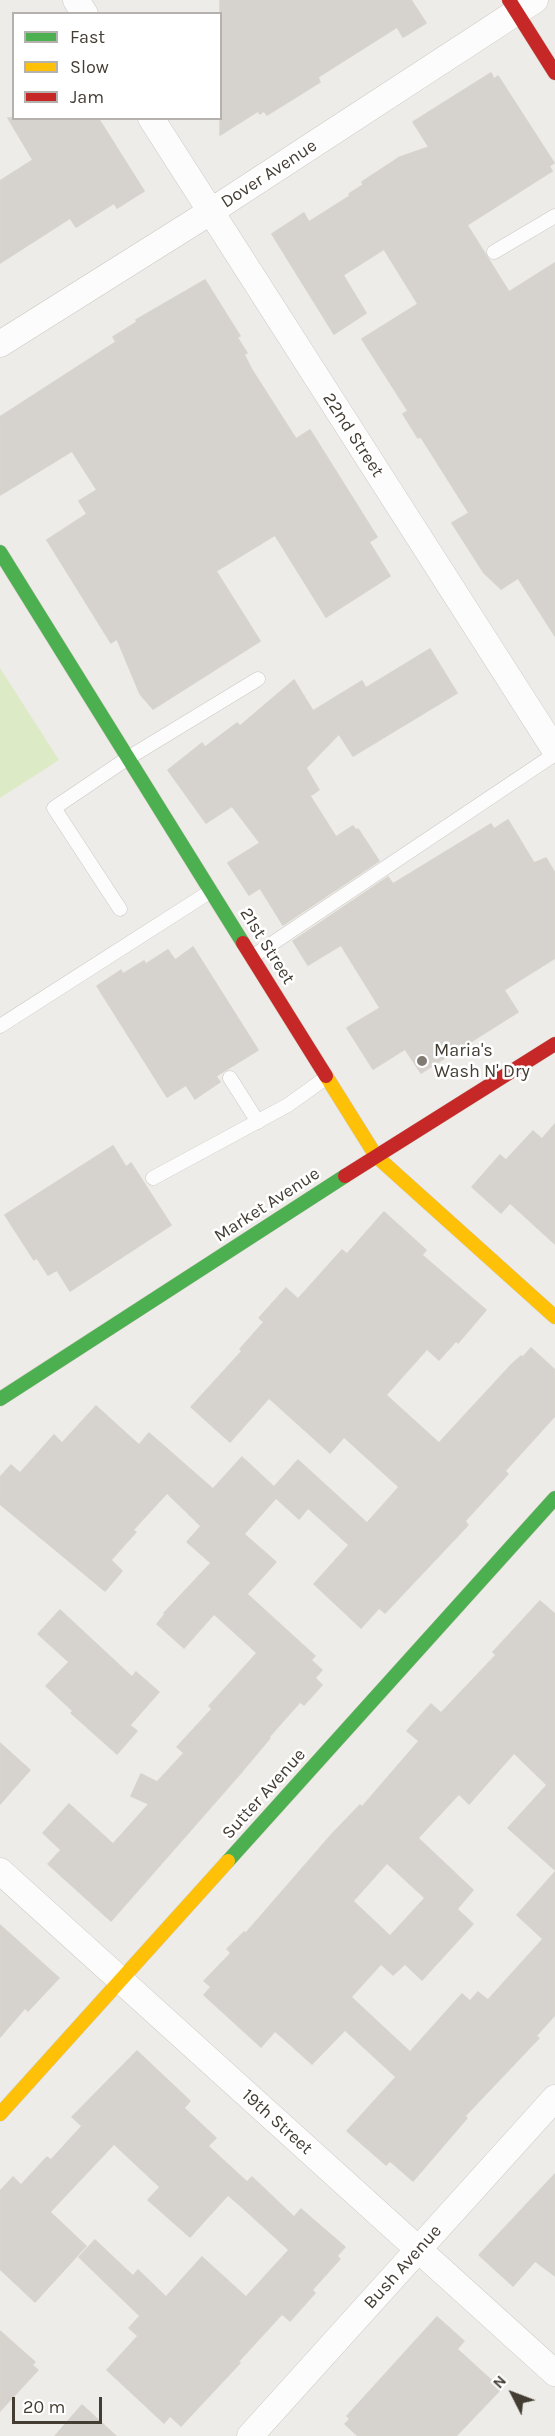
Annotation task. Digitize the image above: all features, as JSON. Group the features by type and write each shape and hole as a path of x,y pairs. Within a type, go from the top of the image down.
{"street":[{"path":"520,4 555,73"},
{"name":"Dover Avenue","path":"0,344 210,212 520,4"},
{"name":"22nd Street","path":"152,120 555,752"},
{"name":"21st Street","path":"0,552 376,1156 555,1317"},
{"name":"Market Avenue","path":"0,1399 376,1156 555,1044"},
{"name":"Sutter Avenue","path":"0,2114 555,1498"},
{"name":"19th Street","path":"0,1871 555,2373"},
{"name":"Bush Avenue","path":"250,2436 555,2098"}],"lane":[{"path":"494,252 555,216"},
{"path":"120,909 54,808 128,758 258,679"},
{"path":"252,957 555,752"},
{"path":"0,1026 211,891"},
{"path":"153,1178 288,1105 327,1077"},
{"path":"230,1078 258,1122"}],"green space":[{"path":"0,668 59,760 0,798"}],"building":[{"path":"220,0 411,0 426,23 403,37 397,27 318,77 320,82 267,115 264,111 260,114 258,111 220,135 222,12 220,12"},
{"path":"491,73 494,79 498,76 554,163 549,166 552,171 467,225 509,292 555,263 555,636 518,578 501,589 484,573 452,523 469,513 421,437 418,438 403,414 408,411 362,339 418,304 384,249 343,275 366,313 334,334 272,234 304,213 309,222 350,196 349,194 363,185 362,182 400,157 429,147 413,122"},
{"path":"8,118 12,120 99,120 144,191 117,208 114,203 76,227 70,218 0,263 0,181 33,160"},
{"path":"205,280 240,336 237,337 247,353 244,354 252,370 296,439 310,430 377,537 369,542 390,576 326,617 275,535 216,571 260,641 153,709 140,694 117,639 111,643 47,540 87,514 79,501 97,490 72,451 0,495 0,417 116,342 113,337 137,322 136,320"},
{"path":"430,649 457,693 353,756 339,734 306,768 319,790 310,796 336,837 353,826 356,830 358,829 379,861 283,925 260,888 249,895 228,863 260,843 232,806 206,823 168,770 202,743 205,747 237,723 240,726 294,680 313,711 362,681 366,688"},
{"path":"508,820 534,863 546,858 555,873 555,958 504,990 518,1012 421,1073 405,1049 373,1069 347,1028 380,1008 341,945 308,965 293,941 388,877 393,884 491,824 494,829"},
{"path":"193,947 258,1050 216,1076 220,1082 195,1099 186,1085 167,1097 97,986 121,970 123,974 144,961 146,964 168,950 175,960"},
{"path":"555,1124 555,1244 510,1203 501,1213 472,1187 500,1155 506,1160 533,1131 542,1139"},
{"path":"113,1146 126,1167 131,1163 171,1225 70,1291 57,1270 48,1275 37,1258 34,1260 5,1215"},
{"path":"384,1212 426,1250 422,1255 486,1310 458,1343 456,1341 439,1360 427,1349 386,1395 439,1443 512,1364 531,1348 555,1370 555,1416 505,1471 508,1474 465,1521 468,1525 385,1613 379,1608 361,1628 314,1584 349,1545 308,1508 299,1519 276,1498 244,1534 276,1562 247,1594 315,1656 311,1660 322,1670 315,1678 322,1685 304,1705 300,1702 111,1921 48,1864 61,1850 43,1833 69,1804 113,1844 149,1804 131,1796 141,1774 157,1782 184,1753 177,1747 212,1709 209,1706 257,1653 214,1614 184,1648 157,1624 164,1613 211,1563 187,1542 201,1526 167,1493 133,1530 136,1532 111,1560 122,1571 105,1591 0,1504 0,1477 11,1465 20,1473 54,1435 62,1443 96,1406 139,1445 149,1433 213,1489 242,1457 274,1487 298,1460 367,1523 399,1487 344,1437 330,1453 269,1398 230,1442 191,1407 242,1351 240,1349 264,1322 259,1318 286,1288 298,1299 342,1250 347,1254"},
{"path":"540,1601 555,1614 555,1870 508,1828 547,1785 514,1753 469,1804 459,1794 418,1838 473,1890 457,1909 473,1924 422,1980 405,1964 393,1975 381,1964 351,1997 410,2052 462,1994 470,2001 478,1992 488,2000 543,1939 517,1915 555,1872 555,2015 536,2036 539,2038 465,2116 467,2118 413,2181 390,2161 386,2165 347,2131 396,2077 345,2030 312,2064 275,2031 261,2047 204,1995 211,1987 204,1981 231,1953 227,1949 244,1932 246,1933 332,1834 360,1805 362,1807 419,1741 407,1731 431,1704 441,1713 496,1655 493,1652","holes":["387,1863 425,1898 390,1936 353,1901"]},
{"path":"60,1610 132,1677 136,1672 159,1692 130,1725 137,1731 117,1754 71,1713 73,1711 46,1686 69,1662 38,1634"},
{"path":"0,1743 30,1770 0,1804"},
{"path":"0,1925 59,1978 28,2011 25,2008 0,2037"},
{"path":"137,2051 190,2101 184,2108 216,2138 208,2146 247,2182 252,2177 294,2217 301,2209 345,2247 337,2256 340,2259 312,2290 315,2293 290,2321 282,2314 181,2426 170,2416 164,2423 107,2370 138,2336 129,2328 140,2316 79,2257 95,2240 133,2276 138,2270 166,2297 202,2257 246,2297 289,2250 243,2208 228,2195 190,2237 148,2200 160,2187 114,2144 50,2212 86,2246 35,2302 0,2269 0,2191 13,2177 21,2185 47,2157 51,2160 82,2126 72,2117"},
{"path":"555,2174 555,2276 535,2261 513,2286 479,2255"},
{"path":"437,2317 464,2341 457,2349 501,2389 456,2436 358,2436 345,2424 350,2419 347,2416"},
{"path":"0,2331 35,2362 32,2365 38,2370 0,2411"},
{"path":"82,2405 116,2436 55,2436"}],"traffic: fast":[{"path":"0,552 243,943"},
{"path":"0,1399 345,1176"},
{"path":"228,1861 555,1498"}],"traffic: slow":[{"path":"326,1076 376,1156 555,1317"},
{"path":"0,2114 228,1861"}],"traffic: jam":[{"path":"509,0 555,73"},
{"path":"243,943 326,1076"},
{"path":"345,1176 555,1044"}],"place":[{"name":"Maria's Wash N' Dry","path":"422,1061"}]}
